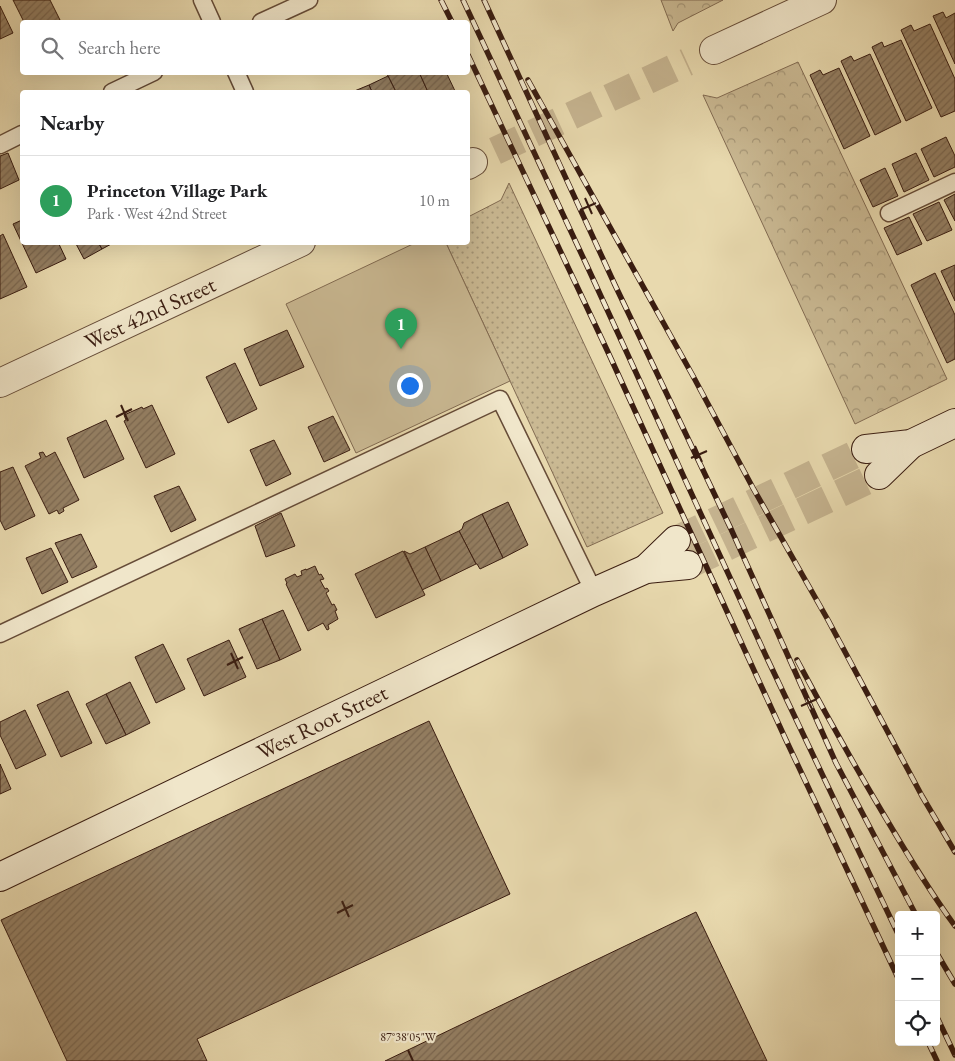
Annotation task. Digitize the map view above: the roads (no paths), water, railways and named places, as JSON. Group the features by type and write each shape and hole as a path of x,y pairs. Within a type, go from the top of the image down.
{"street":[{"path":"714,50 822,0"},
{"name":"West 42nd Street","path":"0,383 295,245"},
{"path":"879,475 911,444 955,423"},
{"path":"866,449 911,444"},
{"name":"West Root Street","path":"646,569 676,540"},
{"name":"West Root Street","path":"0,877 594,592 646,569 688,565"}],"lane":[{"path":"202,0 211,20"},
{"path":"265,20 309,0"},
{"path":"116,90 148,75"},
{"path":"237,75 244,90"},
{"path":"0,145 20,135"},
{"path":"889,213 955,182"},
{"path":"0,634 500,399 594,592"}],"tunnel":[{"path":"495,151 687,62"},
{"path":"676,540 866,449"},
{"path":"688,565 879,475"}],"railway":[{"path":"441,0 451,20"},
{"path":"463,0 766,656 895,928"},
{"path":"484,0 615,285 731,529 836,763 914,911"},
{"path":"470,59 895,972"},
{"path":"528,80 828,620 922,796 955,852"},
{"path":"797,660 838,736 890,825 955,926"},
{"path":"938,956 955,984"},
{"path":"940,1023 955,1055"},
{"path":"930,1046 937,1061"}],"place":[{"name":"Princeton Village Park","path":"401,349"}]}
